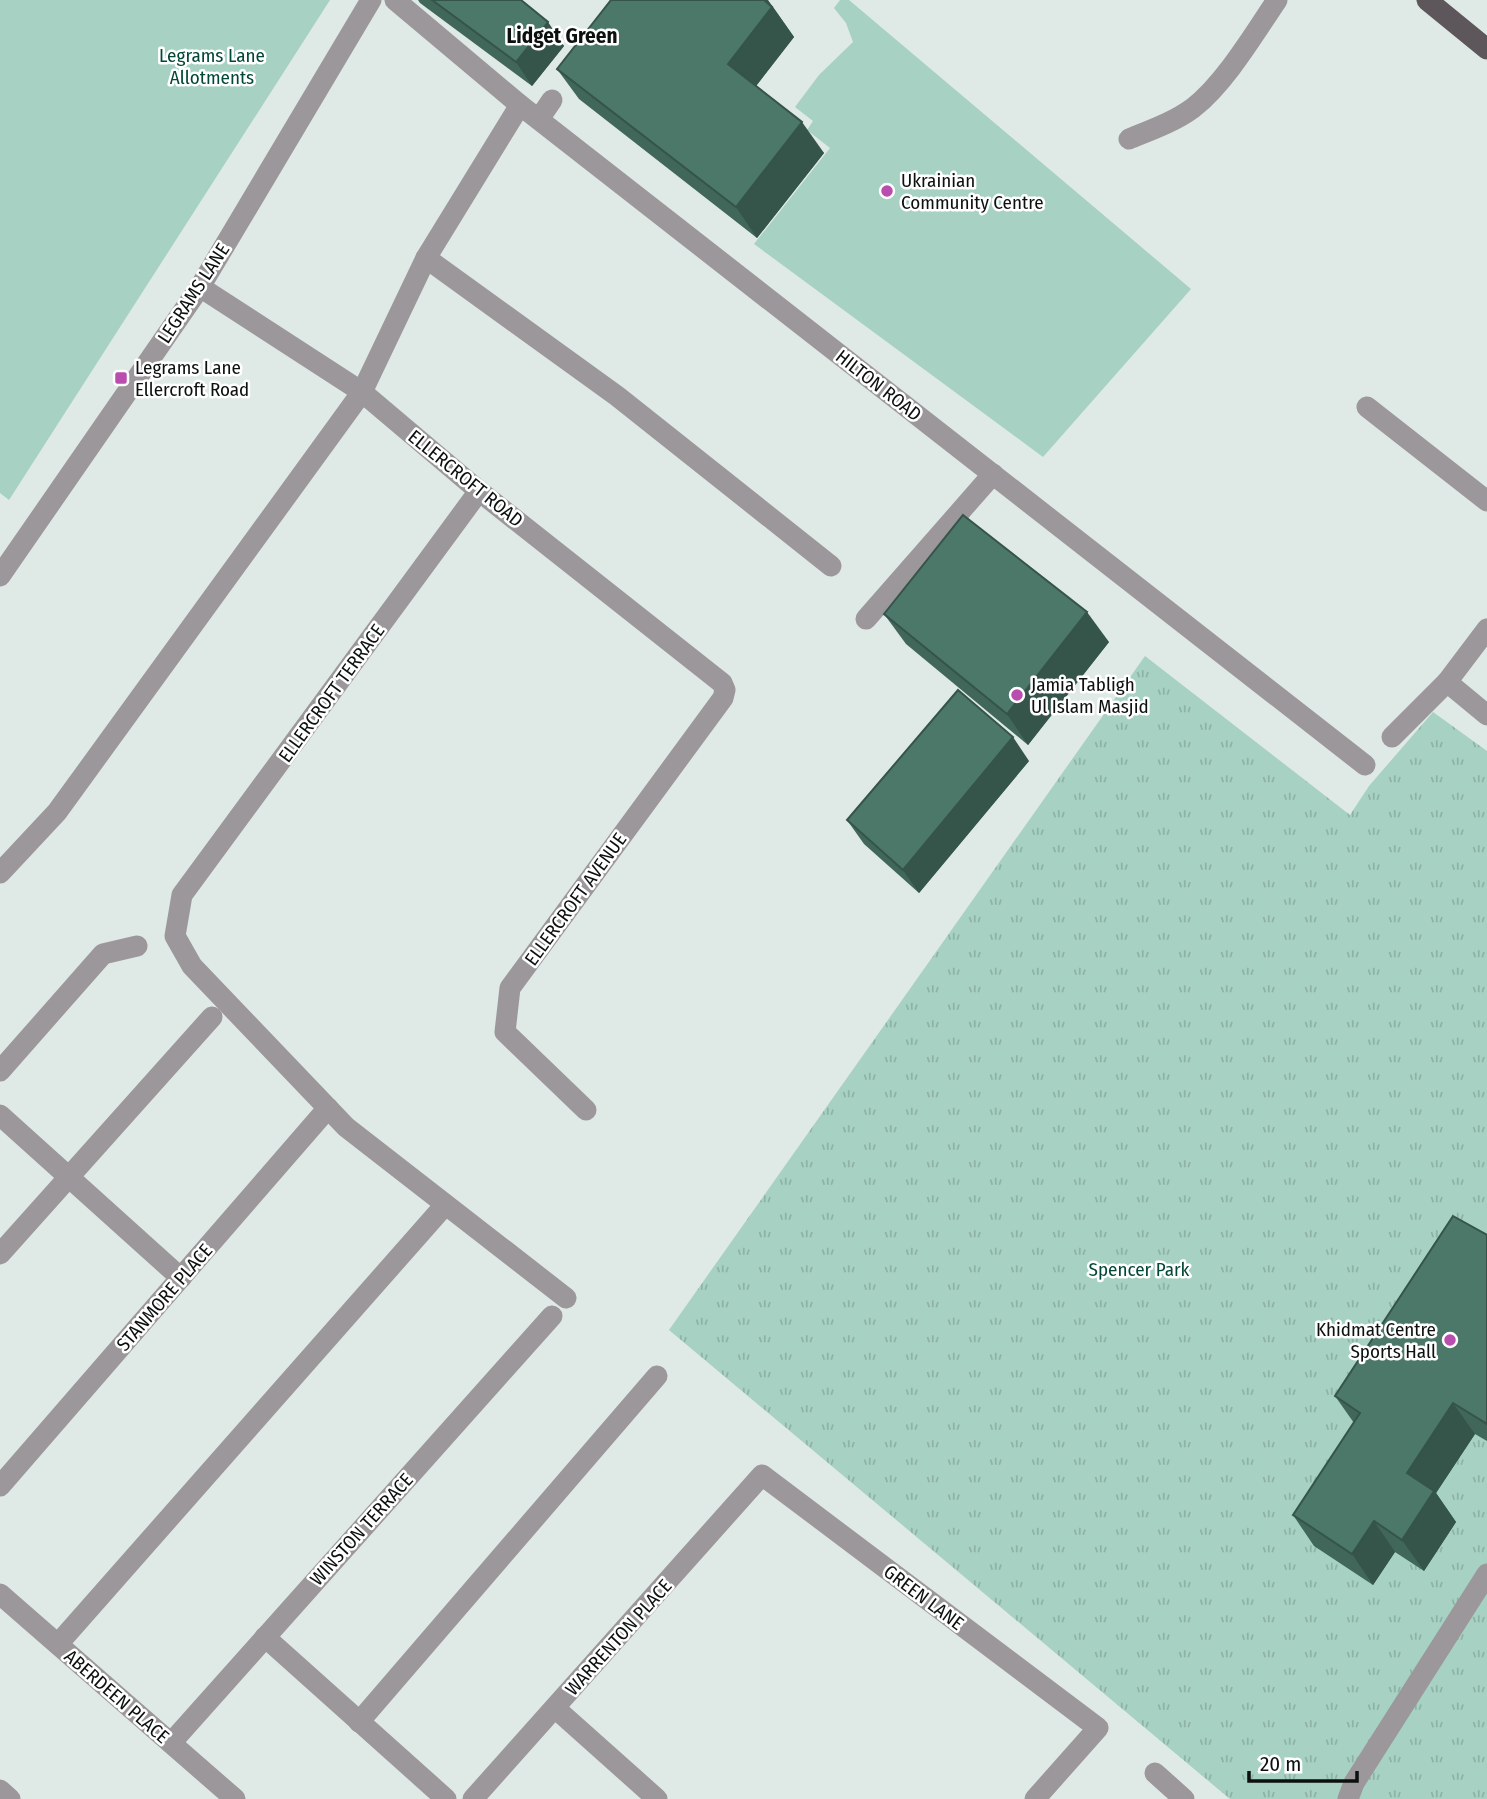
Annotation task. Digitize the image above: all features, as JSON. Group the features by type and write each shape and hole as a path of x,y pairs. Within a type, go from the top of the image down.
{"main road":[{"path":"1427,0 1487,49"}],"street":[{"name":"LEGRAMS LANE","path":"0,576 200,287 371,0"},
{"name":"HILTON ROAD","path":"395,0 520,105 1365,765"},
{"path":"1129,139 1177,118 1204,98 1240,54 1277,0"},
{"path":"539,119 552,100"},
{"path":"0,873 57,812 362,392 426,258 520,105"},
{"path":"426,258 617,396 831,566"},
{"name":"ELLERCROFT ROAD","path":"200,287 362,392 479,491 722,683"},
{"path":"1367,407 1487,501"},
{"path":"866,618 993,474"},
{"name":"ELLERCROFT TERRACE","path":"328,1108 192,966 175,936 182,895 479,491"},
{"path":"1392,737 1447,682 1487,629"},
{"path":"1447,682 1487,715"},
{"name":"ELLERCROFT AVENUE","path":"586,1110 506,1032 510,988 723,698 725,690 722,683"},
{"path":"0,1071 103,954 137,946"},
{"path":"0,1254 212,1017"},
{"path":"328,1108 346,1127 566,1298"},
{"name":"STANMORE PLACE","path":"0,1486 328,1108"},
{"path":"0,1115 181,1279"},
{"path":"58,1644 445,1205"},
{"name":"WINSTON TERRACE","path":"171,1743 552,1316"},
{"path":"359,1722 657,1376"},
{"name":"WARRENTON PLACE","path":"477,1798 762,1475"},
{"name":"GREEN LANE","path":"762,1475 1098,1728 1035,1799"},
{"path":"1348,1799 1354,1783 1487,1574"},
{"name":"ABERDEEN PLACE","path":"0,1594 235,1799"},
{"path":"265,1637 446,1799"},
{"path":"555,1708 657,1799"},
{"path":"1155,1773 1184,1799"},
{"path":"0,1790 10,1799"}],"green space":[{"name":"Legrams Lane Allotments","path":"0,0 330,0 9,500 0,493"},
{"path":"840,0 849,0 1191,289 1043,457 754,244 830,148 807,130 813,121 795,107 819,75 853,42 846,23 834,8"},
{"name":"Spencer Park","path":"1145,656 1350,815 1369,786 1433,712 1487,751 1487,1799 1230,1799 669,1330"}],"building":[{"path":"432,0 521,0 548,22 516,62"},
{"path":"611,0 764,0 772,7 728,64 802,122 736,207 557,69"},
{"name":"Jamia Tabligh Ul Islam Masjid","path":"963,515 1087,612 1007,714 884,614"},
{"path":"958,690 1013,737 903,870 847,820"},
{"name":"Khidmat Centre Sports Hall","path":"1453,1216 1487,1235 1487,1424 1453,1403 1407,1473 1434,1491 1402,1540 1374,1521 1352,1554 1293,1515 1360,1413 1335,1396"}],"place":[{"name":"Ukrainian Community Centre","path":"887,191"},
{"name":"Legrams Lane Ellercroft Road","path":"121,378"},
{"name":"Jamia Tabligh Ul Islam Masjid","path":"1017,695"},
{"name":"Khidmat Centre Sports Hall","path":"1450,1340"}],"district":[{"name":"Lidget Green","path":"562,36"}]}
